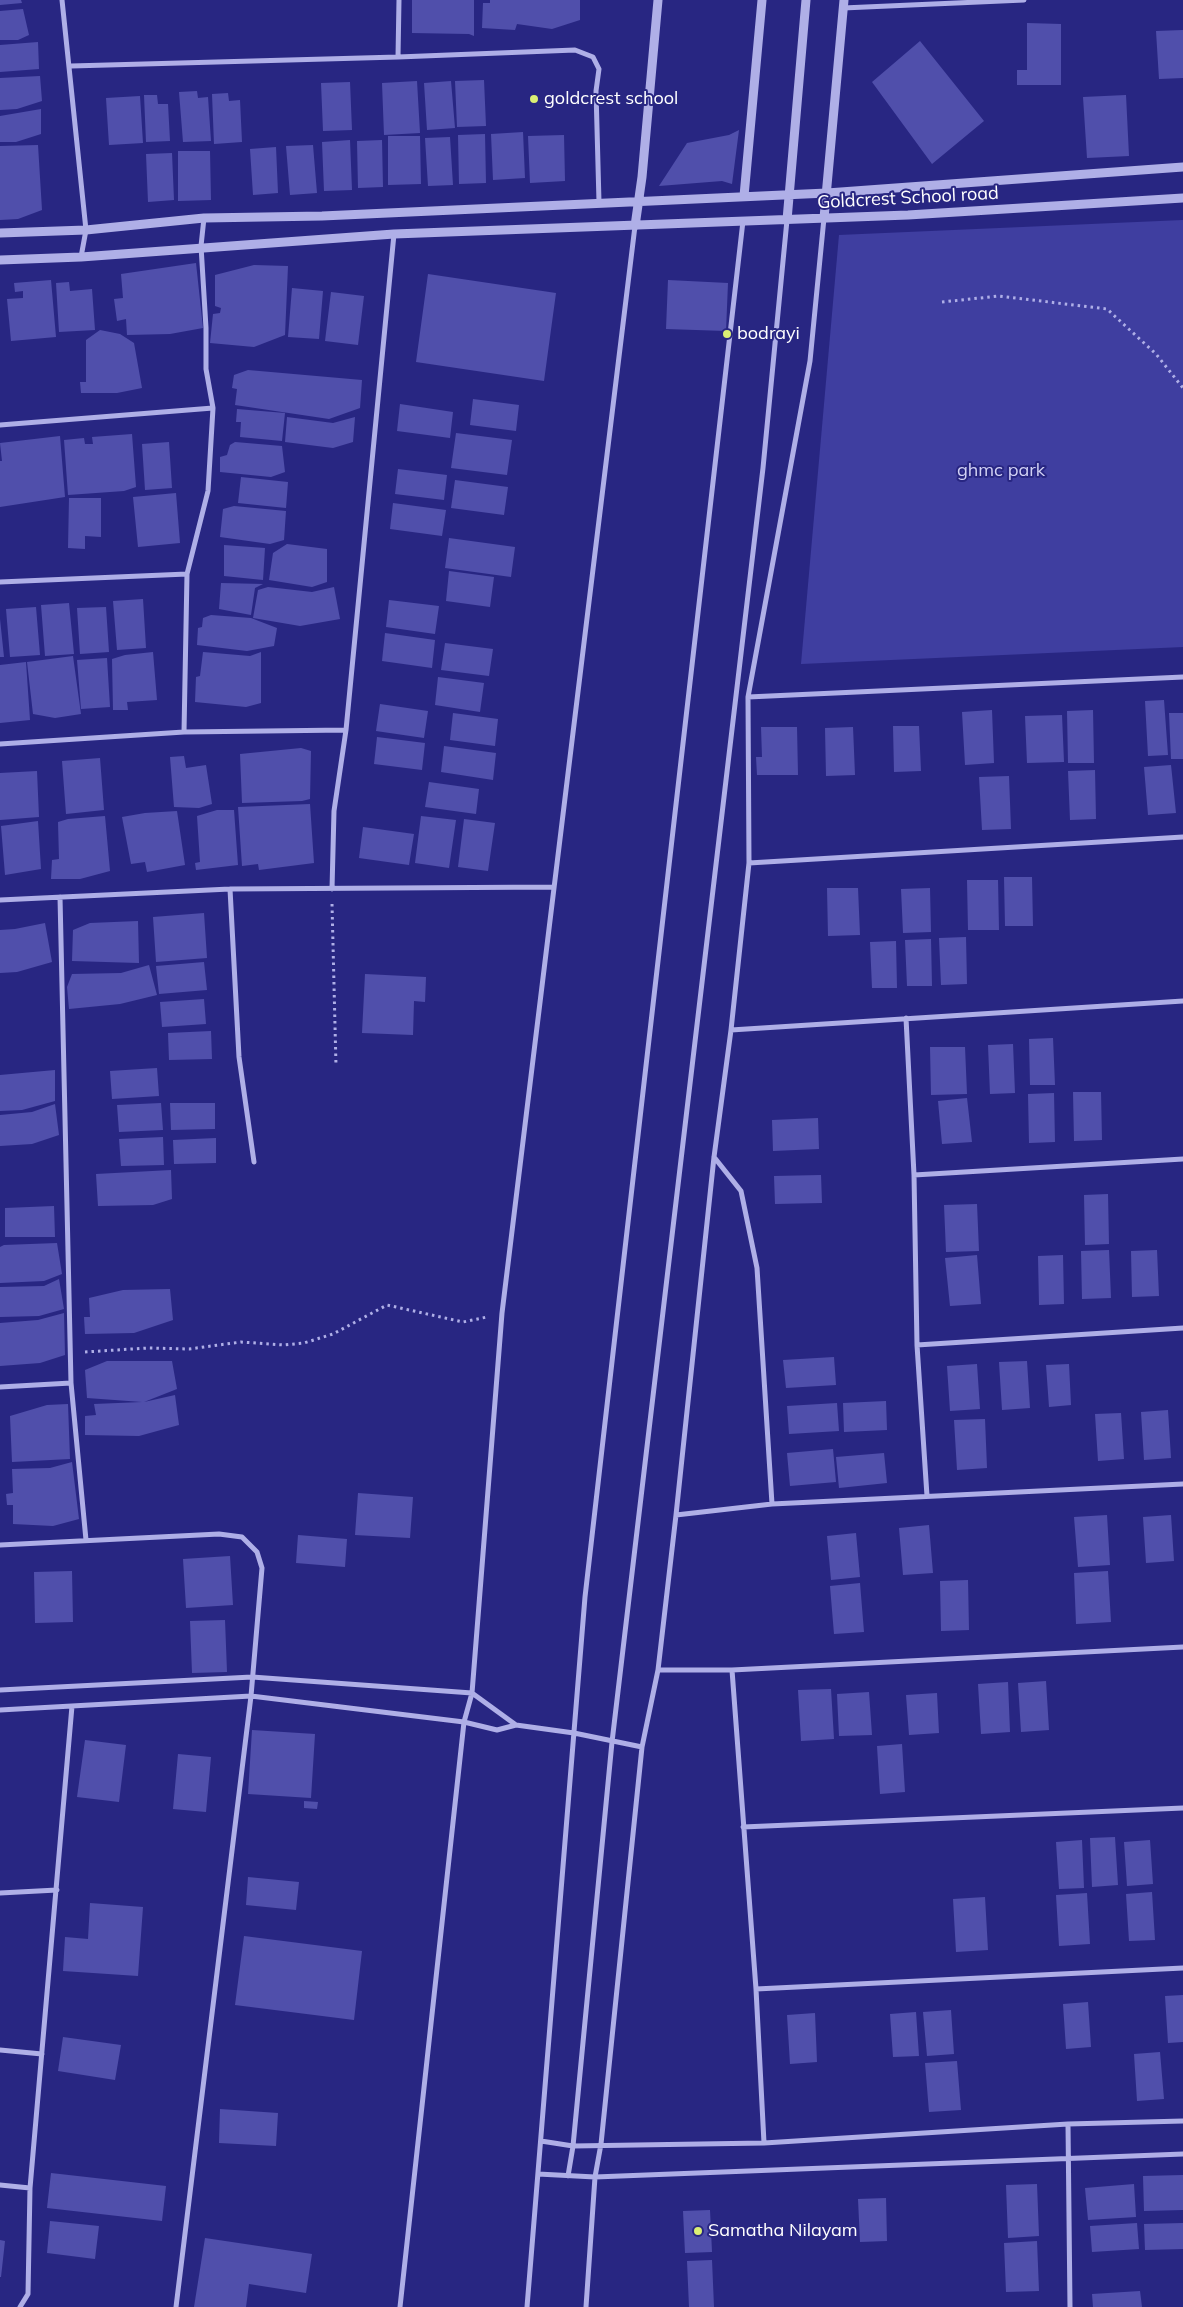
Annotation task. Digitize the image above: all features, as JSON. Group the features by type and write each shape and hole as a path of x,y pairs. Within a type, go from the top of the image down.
{"street":[{"path":"62,0 71,66 86,230 81,256"},
{"path":"398,57 399,0"},
{"path":"400,2307 464,1722 472,1693 502,1313 634,226 642,177 658,0"},
{"path":"744,196 762,0"},
{"path":"568,2176 573,2146 612,1742 763,468 806,0"},
{"path":"586,2307 596,2177 642,1747 658,1670 714,1157 731,1030 749,863 748,697 810,360 844,4 1024,0"},
{"path":"71,66 575,50 593,57 599,69 596,91 599,202"},
{"name":"Goldcrest School road","path":"0,233 86,230 204,218 322,216 827,193 1183,167"},
{"name":"Goldcrest School road","path":"0,260 394,234 787,220 1183,198"},
{"path":"184,732 187,574 208,491 213,408 206,369 206,328 201,246 204,218"},
{"path":"527,2307 585,1597 743,221"},
{"path":"332,888 334,811 346,730 394,234"},
{"path":"0,425 213,408"},
{"path":"0,582 187,574"},
{"path":"748,697 1183,677"},
{"path":"0,744 184,732 346,730"},
{"path":"749,863 1183,837"},
{"path":"0,900 230,889 554,887"},
{"path":"230,889 240,1057 254,1162"},
{"path":"60,897 71,1383 86,1540"},
{"path":"731,1030 1183,1001"},
{"path":"906,1018 914,1174 917,1345 927,1496"},
{"path":"714,1157 741,1191 757,1268 772,1504"},
{"path":"914,1174 1183,1159"},
{"path":"917,1345 1183,1328"},
{"path":"0,1387 71,1383"},
{"path":"676,1515 772,1504 1183,1484"},
{"path":"0,1545 219,1534 242,1538 257,1552 262,1568 251,1696 176,2307"},
{"path":"658,1670 732,1670 1183,1646"},
{"path":"732,1670 756,1989 764,2143"},
{"path":"0,1690 252,1676 472,1693 516,1724"},
{"path":"0,1710 251,1696 464,1722 497,1730 516,1724 574,1733 642,1747"},
{"path":"20,2307 28,2294 30,2188 72,1706"},
{"path":"743,1827 1183,1808"},
{"path":"0,1893 57,1890"},
{"path":"756,1989 1183,1968"},
{"path":"0,2050 42,2054"},
{"path":"540,2141 573,2146 601,2144 764,2143 1068,2124 1183,2121"},
{"path":"1068,2124 1070,2307"},
{"path":"538,2174 596,2177 1183,2154"},
{"path":"0,2185 30,2188"}],"path":[{"path":"942,302 999,296 1108,309 1156,354 1183,388"},
{"path":"332,888 336,1066"},
{"path":"81,1352 148,1348 189,1349 241,1342 284,1345 304,1343 333,1334 387,1305 463,1322 502,1313"}],"green space":[{"name":"ghmc park","path":"1183,220 1183,647 801,664 839,235"}],"building":[{"path":"0,0 21,0 22,3 0,5"},
{"path":"412,0 474,0 474,36 469,34 412,33"},
{"path":"490,0 580,0 580,20 552,29 517,24 515,30 482,28 483,3 490,3"},
{"path":"23,9 29,35 18,40 0,40 0,11"},
{"path":"1027,23 1061,24 1061,85 1017,85 1017,70 1027,70"},
{"path":"1183,30 1183,78 1159,79 1156,31"},
{"path":"920,41 984,121 932,164 872,82"},
{"path":"38,42 39,69 0,72 0,45"},
{"path":"40,76 42,101 17,109 0,110 0,78"},
{"path":"484,80 486,126 457,127 455,81"},
{"path":"417,81 420,133 384,135 382,83"},
{"path":"451,81 455,128 427,130 424,83"},
{"path":"350,82 352,130 323,131 321,83"},
{"path":"197,91 198,98 208,97 211,141 183,142 179,92"},
{"path":"228,93 229,101 240,100 242,142 214,144 212,94"},
{"path":"144,95 157,95 158,104 168,104 170,141 146,142"},
{"path":"1126,95 1129,156 1087,158 1083,97"},
{"path":"140,96 143,143 109,145 106,98"},
{"path":"41,109 41,134 16,142 0,142 0,116"},
{"path":"739,130 732,184 722,181 659,186 687,143 729,135"},
{"path":"523,132 525,178 493,180 491,134"},
{"path":"485,134 486,183 459,184 458,135"},
{"path":"564,135 565,181 530,183 528,136"},
{"path":"388,136 420,136 421,184 388,185"},
{"path":"450,137 453,185 428,186 425,138"},
{"path":"350,140 352,190 324,191 322,142"},
{"path":"382,140 383,187 358,188 357,141"},
{"path":"38,145 42,210 18,219 0,220 0,146"},
{"path":"313,145 317,193 290,195 286,146"},
{"path":"276,147 278,193 253,195 250,149"},
{"path":"178,151 210,151 211,200 178,201"},
{"path":"172,153 174,200 148,202 146,154"},
{"path":"196,263 203,328 170,334 127,335 126,319 117,321 114,299 123,298 121,274"},
{"path":"254,265 288,266 285,335 254,347 210,343 213,314 220,313 221,308 215,306 215,275"},
{"path":"428,274 556,293 544,381 416,362"},
{"path":"51,280 56,337 11,341 7,299 23,298 23,291 15,292 14,283"},
{"path":"668,280 728,283 726,331 666,329"},
{"path":"69,282 70,291 92,289 95,330 59,332 56,283"},
{"path":"292,288 323,291 319,339 288,337"},
{"path":"331,292 364,296 358,345 325,341"},
{"path":"100,330 120,334 134,343 142,388 117,393 81,393 80,382 86,382 86,340"},
{"path":"248,370 362,380 360,408 329,419 235,405 237,389 232,388 234,375"},
{"path":"473,399 519,405 516,431 470,425"},
{"path":"400,404 453,412 450,438 397,431"},
{"path":"237,409 285,413 282,441 240,437 241,422 236,422"},
{"path":"287,417 333,423 355,417 353,442 333,448 285,442"},
{"path":"456,433 512,440 507,475 451,468"},
{"path":"132,434 136,487 124,491 68,495 64,440 84,438 85,444 93,444 92,437"},
{"path":"60,436 65,497 0,507 0,461 2,461 0,443"},
{"path":"169,442 172,488 145,490 142,444"},
{"path":"235,442 282,446 285,472 271,477 220,472 220,457 227,455 230,445"},
{"path":"398,469 447,475 444,500 395,494"},
{"path":"241,477 288,482 286,508 238,503"},
{"path":"455,480 508,487 504,515 451,508"},
{"path":"176,493 180,543 138,547 133,497"},
{"path":"69,498 101,498 101,537 85,536 85,549 68,548"},
{"path":"393,503 446,510 442,536 390,529"},
{"path":"234,506 286,511 284,540 270,544 220,537 223,509"},
{"path":"449,538 515,547 511,577 445,568"},
{"path":"287,544 327,549 327,582 312,587 269,580 273,553"},
{"path":"224,545 265,548 263,580 224,576"},
{"path":"449,571 494,577 490,607 446,601"},
{"path":"221,583 263,584 255,588 251,615 219,609"},
{"path":"268,587 312,592 334,587 340,619 300,626 253,618 258,590"},
{"path":"143,599 146,648 117,650 113,601"},
{"path":"389,600 439,606 435,634 386,627"},
{"path":"69,603 74,654 45,656 41,605"},
{"path":"36,607 40,655 10,657 6,609"},
{"path":"106,607 109,652 80,654 77,608"},
{"path":"211,615 251,618 277,628 274,646 247,651 197,645 198,628 202,627 203,618"},
{"path":"0,619 4,657 0,657"},
{"path":"385,633 435,640 432,668 382,661"},
{"path":"445,643 493,649 489,676 441,670"},
{"path":"153,652 157,700 127,702 128,710 113,710 112,659 125,655"},
{"path":"203,652 250,656 261,652 261,703 246,707 195,702 196,677 200,676"},
{"path":"73,656 81,714 55,718 33,714 27,662"},
{"path":"107,658 110,707 81,709 77,660"},
{"path":"26,662 30,720 0,723 0,665"},
{"path":"438,677 484,683 480,712 435,705"},
{"path":"1164,700 1168,755 1148,756 1145,701"},
{"path":"380,704 428,711 424,738 376,731"},
{"path":"992,710 994,763 965,765 962,712"},
{"path":"1093,710 1094,763 1068,763 1067,711"},
{"path":"453,713 498,719 495,746 450,740"},
{"path":"1169,713 1183,713 1183,759 1171,759"},
{"path":"1062,715 1064,762 1027,763 1025,716"},
{"path":"893,726 919,726 921,771 894,772"},
{"path":"761,727 797,727 798,775 757,775 756,757 762,757"},
{"path":"853,727 855,775 826,776 825,728"},
{"path":"377,737 425,743 422,770 374,764"},
{"path":"444,746 496,753 493,780 441,772"},
{"path":"301,748 311,751 310,799 302,801 242,803 240,754"},
{"path":"184,756 186,768 206,765 212,804 199,808 174,807 170,757"},
{"path":"100,758 104,810 66,814 62,761"},
{"path":"1171,765 1176,813 1148,815 1144,767"},
{"path":"1095,770 1096,819 1070,820 1068,771"},
{"path":"37,771 39,817 0,820 0,773"},
{"path":"1009,776 1011,829 982,830 979,777"},
{"path":"429,782 479,789 476,814 425,807"},
{"path":"310,804 314,863 259,870 258,864 242,866 238,807"},
{"path":"217,810 234,810 238,865 196,870 195,863 200,862 197,816"},
{"path":"177,811 185,865 147,872 145,862 131,864 122,817"},
{"path":"105,816 110,871 80,879 51,879 52,860 59,859 58,822 68,819"},
{"path":"421,816 456,820 449,868 415,863"},
{"path":"464,819 495,823 488,871 458,867"},
{"path":"38,821 41,869 5,875 1,826"},
{"path":"363,827 414,834 409,865 359,858"},
{"path":"1004,877 1032,877 1033,926 1005,926"},
{"path":"967,880 998,880 999,930 968,930"},
{"path":"827,888 858,888 860,935 828,936"},
{"path":"930,888 931,932 903,933 901,889"},
{"path":"204,913 207,958 156,962 153,917"},
{"path":"138,921 139,963 72,961 73,930 90,923"},
{"path":"45,923 52,962 17,972 0,973 0,930"},
{"path":"966,937 967,984 941,985 939,938"},
{"path":"931,939 932,986 907,986 905,940"},
{"path":"896,941 897,988 872,988 870,942"},
{"path":"204,962 207,990 159,994 156,966"},
{"path":"149,965 157,995 120,1004 69,1009 67,987 72,974 121,973"},
{"path":"365,974 426,977 425,1002 414,1001 413,1035 362,1033"},
{"path":"204,999 206,1024 162,1027 160,1002"},
{"path":"211,1031 212,1059 169,1060 168,1033"},
{"path":"1053,1038 1055,1085 1030,1085 1029,1039"},
{"path":"1013,1044 1015,1093 990,1094 988,1045"},
{"path":"930,1047 965,1047 967,1094 931,1095"},
{"path":"157,1068 159,1096 112,1099 110,1071"},
{"path":"55,1070 55,1101 22,1110 0,1111 0,1075"},
{"path":"1073,1092 1101,1092 1102,1140 1074,1141"},
{"path":"1054,1093 1055,1142 1029,1143 1028,1094"},
{"path":"967,1098 972,1142 942,1144 938,1101"},
{"path":"161,1103 163,1130 119,1132 117,1105"},
{"path":"170,1103 215,1103 215,1129 171,1130"},
{"path":"55,1104 59,1135 32,1144 0,1146 0,1115 32,1112"},
{"path":"818,1118 819,1149 773,1151 772,1120"},
{"path":"163,1137 164,1165 121,1166 119,1139"},
{"path":"216,1138 216,1163 174,1164 173,1140"},
{"path":"171,1170 172,1199 153,1205 98,1206 96,1174"},
{"path":"821,1175 822,1203 775,1204 774,1176"},
{"path":"1108,1194 1109,1244 1085,1245 1084,1195"},
{"path":"977,1204 979,1251 946,1252 944,1205"},
{"path":"54,1206 55,1237 5,1237 5,1208"},
{"path":"57,1243 62,1274 44,1281 0,1283 0,1247 4,1245"},
{"path":"1109,1250 1111,1298 1082,1299 1081,1251"},
{"path":"1157,1250 1159,1296 1132,1297 1131,1251"},
{"path":"977,1255 981,1304 950,1306 945,1258"},
{"path":"1063,1255 1064,1304 1039,1305 1038,1256"},
{"path":"59,1279 64,1309 39,1316 0,1317 0,1287 44,1286"},
{"path":"170,1289 173,1320 134,1333 85,1334 84,1317 90,1317 89,1298 123,1290"},
{"path":"64,1313 65,1355 40,1363 0,1366 0,1323 38,1320"},
{"path":"834,1357 836,1385 786,1388 783,1360"},
{"path":"107,1361 172,1361 177,1389 144,1402 175,1395 179,1425 139,1436 85,1435 85,1416 96,1415 94,1404 142,1402 87,1398 85,1370"},
{"path":"1027,1361 1030,1408 1002,1410 999,1362"},
{"path":"977,1364 980,1409 950,1411 947,1366"},
{"path":"1069,1364 1071,1405 1049,1407 1046,1365"},
{"path":"886,1401 887,1430 844,1432 843,1403"},
{"path":"837,1403 839,1431 789,1434 787,1406"},
{"path":"68,1404 70,1459 12,1462 10,1416 47,1405"},
{"path":"1168,1410 1171,1458 1144,1460 1141,1412"},
{"path":"1121,1413 1124,1459 1098,1461 1095,1414"},
{"path":"985,1419 987,1468 957,1470 954,1420"},
{"path":"833,1449 836,1482 790,1486 787,1453"},
{"path":"884,1453 887,1483 839,1488 836,1457"},
{"path":"72,1462 79,1519 53,1526 13,1524 13,1505 7,1505 6,1494 13,1493 12,1469 50,1468"},
{"path":"358,1493 413,1497 410,1538 355,1535"},
{"path":"1107,1515 1110,1565 1078,1567 1074,1517"},
{"path":"1171,1515 1174,1561 1146,1563 1143,1517"},
{"path":"929,1525 933,1573 903,1575 899,1528"},
{"path":"856,1533 860,1577 831,1580 827,1536"},
{"path":"298,1535 347,1539 345,1567 296,1563"},
{"path":"230,1556 233,1605 186,1608 183,1559"},
{"path":"72,1571 73,1622 35,1623 34,1572"},
{"path":"1108,1571 1111,1622 1076,1624 1074,1573"},
{"path":"968,1580 969,1630 941,1631 940,1581"},
{"path":"860,1583 864,1632 834,1634 830,1586"},
{"path":"225,1620 227,1672 192,1673 190,1621"},
{"path":"1046,1681 1049,1730 1021,1732 1018,1683"},
{"path":"1008,1682 1010,1732 981,1734 978,1684"},
{"path":"831,1689 834,1739 801,1741 798,1690"},
{"path":"869,1692 872,1735 839,1736 837,1694"},
{"path":"937,1693 939,1733 909,1735 906,1695"},
{"path":"252,1730 315,1734 311,1798 248,1794"},
{"path":"85,1740 126,1745 119,1802 77,1797"},
{"path":"902,1744 905,1792 880,1794 877,1746"},
{"path":"178,1754 211,1757 206,1812 173,1809"},
{"path":"304,1801 318,1802 317,1809 304,1808"},
{"path":"1115,1837 1118,1885 1092,1887 1090,1838"},
{"path":"1082,1840 1084,1888 1059,1889 1056,1842"},
{"path":"1150,1840 1153,1884 1127,1886 1124,1842"},
{"path":"248,1877 299,1882 296,1910 246,1905"},
{"path":"1152,1892 1155,1940 1129,1941 1126,1894"},
{"path":"1087,1893 1090,1944 1059,1946 1056,1895"},
{"path":"985,1897 988,1950 956,1952 953,1899"},
{"path":"90,1903 143,1907 138,1976 63,1971 65,1937 88,1939"},
{"path":"244,1936 362,1951 354,2020 235,2005"},
{"path":"1183,1995 1183,2042 1168,2043 1165,1996"},
{"path":"1088,2002 1091,2047 1066,2049 1063,2004"},
{"path":"951,2010 954,2054 927,2056 923,2012"},
{"path":"916,2012 919,2056 893,2057 890,2014"},
{"path":"815,2013 817,2062 790,2064 787,2015"},
{"path":"63,2037 121,2045 115,2080 58,2071"},
{"path":"1160,2052 1164,2099 1137,2101 1134,2054"},
{"path":"957,2061 961,2110 929,2112 925,2063"},
{"path":"220,2109 278,2113 276,2146 219,2143"},
{"path":"51,2173 166,2186 162,2221 47,2208"},
{"path":"1183,2175 1183,2210 1144,2211 1143,2176"},
{"path":"1037,2184 1039,2236 1008,2238 1006,2185"},
{"path":"1134,2184 1136,2217 1088,2220 1085,2188"},
{"path":"886,2198 887,2241 860,2242 858,2199"},
{"name":"Samatha Nilayam","path":"710,2210 712,2252 685,2253 683,2211"},
{"path":"50,2221 99,2226 95,2259 47,2253"},
{"path":"1137,2223 1139,2249 1092,2252 1090,2226"},
{"path":"1183,2223 1183,2249 1145,2250 1144,2224"},
{"path":"205,2238 312,2254 306,2293 249,2284 246,2307 194,2307"},
{"path":"0,2240 5,2241 1,2277 0,2277"},
{"path":"1037,2241 1039,2291 1006,2292 1004,2243"},
{"path":"712,2260 714,2307 689,2307 687,2261"},
{"path":"1140,2291 1142,2307 1093,2307 1092,2294"}],"place":[{"name":"goldcrest school","path":"534,99"},
{"name":"bodrayi","path":"727,334"},
{"name":"Samatha Nilayam","path":"698,2231"}]}
